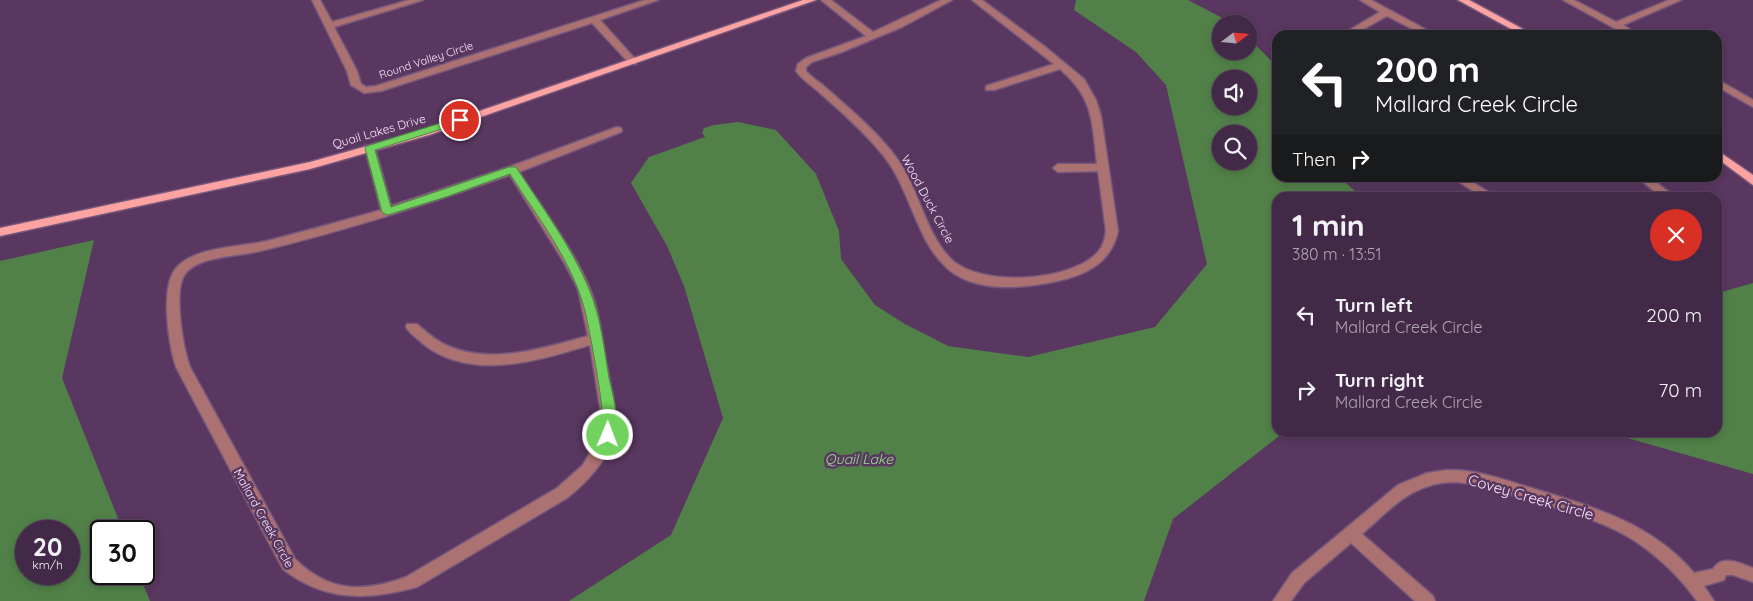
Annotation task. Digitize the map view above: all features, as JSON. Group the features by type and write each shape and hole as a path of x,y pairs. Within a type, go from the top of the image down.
{"main road":[{"name":"Quail Lakes Drive","path":"0,232 310,165 370,148 425,132 812,0"},
{"path":"1462,0 1519,30"},
{"path":"1722,157 1753,181"}],"street":[{"name":"Round Valley Circle","path":"316,0 352,72 356,85 359,88 368,90 377,89 654,0"},
{"path":"330,26 419,0"},
{"path":"825,0 872,36"},
{"name":"Wood Duck Circle","path":"948,0 936,8 872,36 809,60 801,66 801,71 885,151 902,174 938,250 945,260 964,272 988,281 1019,283 1079,271 1099,258 1108,246 1112,231 1096,116 1091,100 1080,81 1041,48 976,0"},
{"path":"1364,0 1421,30"},
{"path":"1567,0 1625,30"},
{"path":"1616,25 1677,0"},
{"path":"1355,30 1387,12"},
{"path":"594,19 633,62"},
{"path":"990,88 1062,66"},
{"path":"1722,85 1753,104"},
{"name":"Mallard Creek Circle","path":"513,170 584,289 591,314 610,420 608,435 596,460 574,484 483,541 395,589 366,596 337,595 309,586 289,564 183,367 175,338 177,276 186,266 199,258 299,237 387,212 513,170 617,130"},
{"path":"370,148 387,212"},
{"path":"1058,168 1104,167"},
{"path":"1465,182 1482,192"},
{"path":"1649,182 1663,192"},
{"path":"412,327 442,350 481,359 526,356 595,339"},
{"name":"Covey Creek Circle","path":"1281,601 1298,578 1351,534 1414,484 1437,477 1468,478 1503,486 1620,524 1651,543 1677,563 1706,601"},
{"path":"1351,534 1427,601"},
{"path":"1692,581 1718,575 1722,568 1733,568 1753,575"}],"water":[{"name":"Quail Lake","path":"1076,0 1188,0 1217,15 1212,15 1212,60 1258,60 1258,47 1272,62 1272,182 1345,182 1356,192 1272,192 1272,437 1278,437 1173,519 1144,601 569,601 671,535 723,418 684,286 667,246 631,183 649,157 705,137 702,133 704,128 714,125 738,122 776,130 816,174 839,231 841,259 875,305 905,324 948,346 1028,357 1155,327 1207,264 1166,85 1136,52 1074,10"},
{"path":"94,240 62,378 119,520 90,520 90,585 143,585 150,601 0,601 0,261"},
{"path":"1753,283 1753,474 1624,437 1722,437 1722,292"}],"route":[{"path":"460,120 370,148 387,212 513,170 571,263 584,289 591,314 606,391 610,420 608,435"}]}
